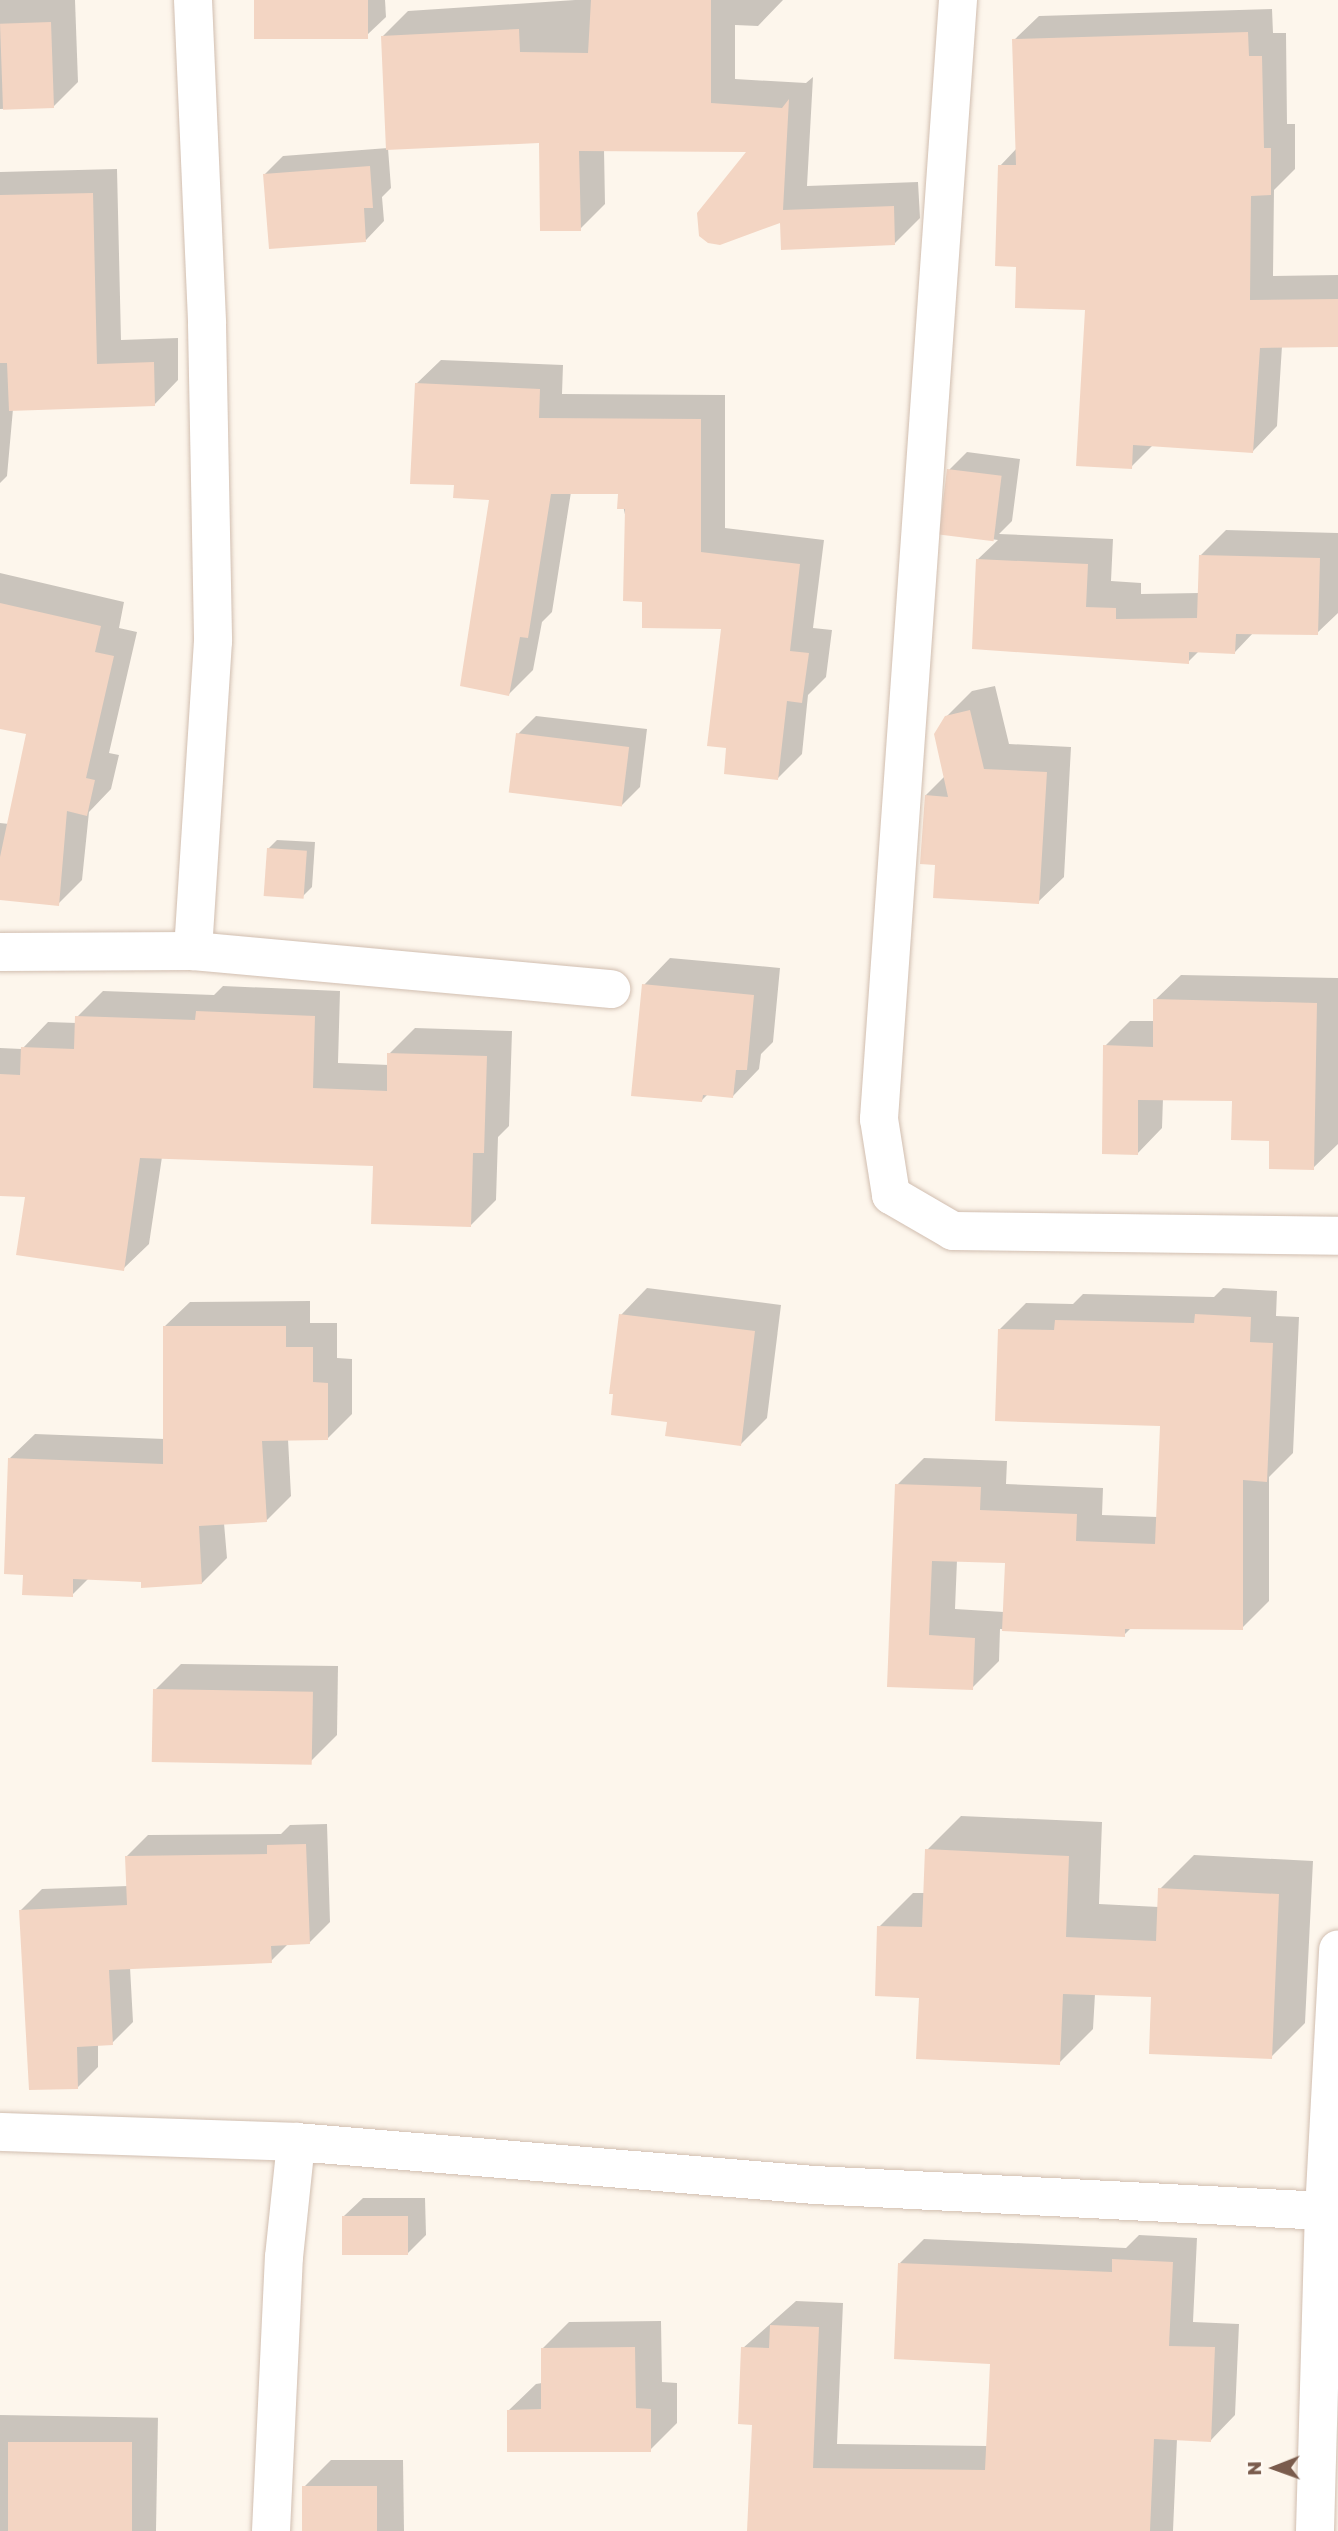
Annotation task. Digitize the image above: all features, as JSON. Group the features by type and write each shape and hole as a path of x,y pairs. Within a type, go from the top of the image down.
{"street":[{"path":"193,0 207,324 213,641 193,951"},
{"path":"958,0 879,1119 891,1195 953,1231 1338,1236"},
{"path":"0,952 193,951 611,989"},
{"path":"1315,2531 1324,2211 1338,1949"},
{"path":"0,2132 296,2142 815,2186 1324,2211"},
{"path":"271,2531 284,2257 296,2142"}],"building":[{"path":"254,0 368,0 368,39 254,39"},
{"path":"591,0 711,0 711,103 782,108 789,99 783,210 894,206 895,245 781,250 780,223 720,245 708,243 699,236 697,213 746,152 579,151 581,231 540,231 539,143 386,150 381,36 519,29 520,52 588,53"},
{"path":"51,22 54,108 3,110 0,24"},
{"path":"1248,32 1249,56 1262,56 1264,148 1271,148 1271,195 1251,196 1250,300 1338,299 1338,347 1260,348 1253,453 1133,445 1132,469 1076,466 1085,310 1015,308 1016,267 995,266 998,165 1016,165 1012,39"},
{"path":"370,166 373,208 364,208 366,242 269,249 263,174"},
{"path":"93,193 97,364 154,362 155,406 9,411 7,363 0,363 0,195"},
{"path":"415,383 540,389 539,418 701,419 701,552 800,564 790,651 809,653 802,703 787,701 778,780 724,774 726,748 707,746 721,629 642,628 642,602 623,601 625,509 617,509 618,494 551,494 528,638 520,637 509,696 460,686 489,500 453,498 454,485 410,484"},
{"path":"947,469 1002,476 994,541 939,535"},
{"path":"1199,555 1320,558 1318,635 1236,634 1235,654 1189,652 1189,664 972,649 976,559 1088,564 1086,607 1116,608 1116,619 1197,618"},
{"path":"0,603 101,626 95,652 114,656 86,778 95,780 87,816 67,811 59,906 0,900 0,857 26,734 0,729"},
{"path":"970,710 984,769 1047,772 1039,904 933,898 935,865 920,864 925,795 948,797 934,734 945,716"},
{"path":"516,733 629,747 622,806 509,793"},
{"path":"267,848 307,851 304,899 264,896"},
{"path":"642,984 754,995 747,1070 736,1070 733,1098 703,1095 702,1102 631,1096"},
{"path":"1153,999 1317,1003 1314,1170 1269,1169 1269,1141 1231,1140 1232,1101 1138,1100 1138,1155 1102,1154 1103,1045 1153,1047"},
{"path":"196,1011 315,1016 313,1088 387,1091 387,1053 487,1056 484,1153 473,1153 471,1227 371,1224 373,1166 140,1158 124,1271 16,1255 25,1197 0,1196 0,1074 20,1075 21,1047 74,1049 75,1016 195,1020"},
{"path":"619,1314 755,1331 741,1446 665,1436 667,1422 611,1415 613,1394 609,1394"},
{"path":"1195,1314 1251,1317 1250,1342 1273,1343 1267,1482 1243,1480 1243,1630 1125,1629 1125,1637 1002,1631 1005,1563 932,1561 929,1635 975,1638 973,1690 887,1687 895,1484 981,1487 980,1510 1077,1514 1076,1541 1155,1544 1160,1426 995,1421 998,1329 1054,1330 1055,1320 1194,1323"},
{"path":"163,1326 286,1326 286,1347 313,1347 313,1382 328,1383 328,1440 262,1441 267,1522 199,1526 202,1584 141,1588 141,1582 73,1579 73,1597 22,1595 23,1575 4,1574 8,1458 163,1464"},
{"path":"153,1689 313,1692 312,1765 152,1762"},
{"path":"306,1844 310,1944 271,1946 272,1963 109,1970 113,2045 77,2047 78,2089 29,2090 19,1910 127,1905 125,1856 267,1854 267,1845"},
{"path":"925,1849 1069,1856 1066,1937 1156,1941 1158,1888 1279,1894 1272,2059 1149,2054 1151,1997 1063,1994 1060,2065 916,2059 919,1998 875,1996 877,1926 922,1927"},
{"path":"342,2216 408,2216 408,2255 342,2255"},
{"path":"1112,2259 1173,2262 1169,2346 1215,2347 1211,2442 1154,2439 1150,2531 747,2531 752,2425 738,2424 741,2347 769,2348 770,2325 819,2327 813,2468 985,2470 990,2364 894,2359 898,2263 1112,2272"},
{"path":"635,2347 636,2408 651,2409 651,2452 507,2452 507,2410 541,2409 541,2348"},
{"path":"8,2442 132,2442 132,2531 8,2531"},
{"path":"302,2486 377,2486 377,2531 302,2531"}]}
